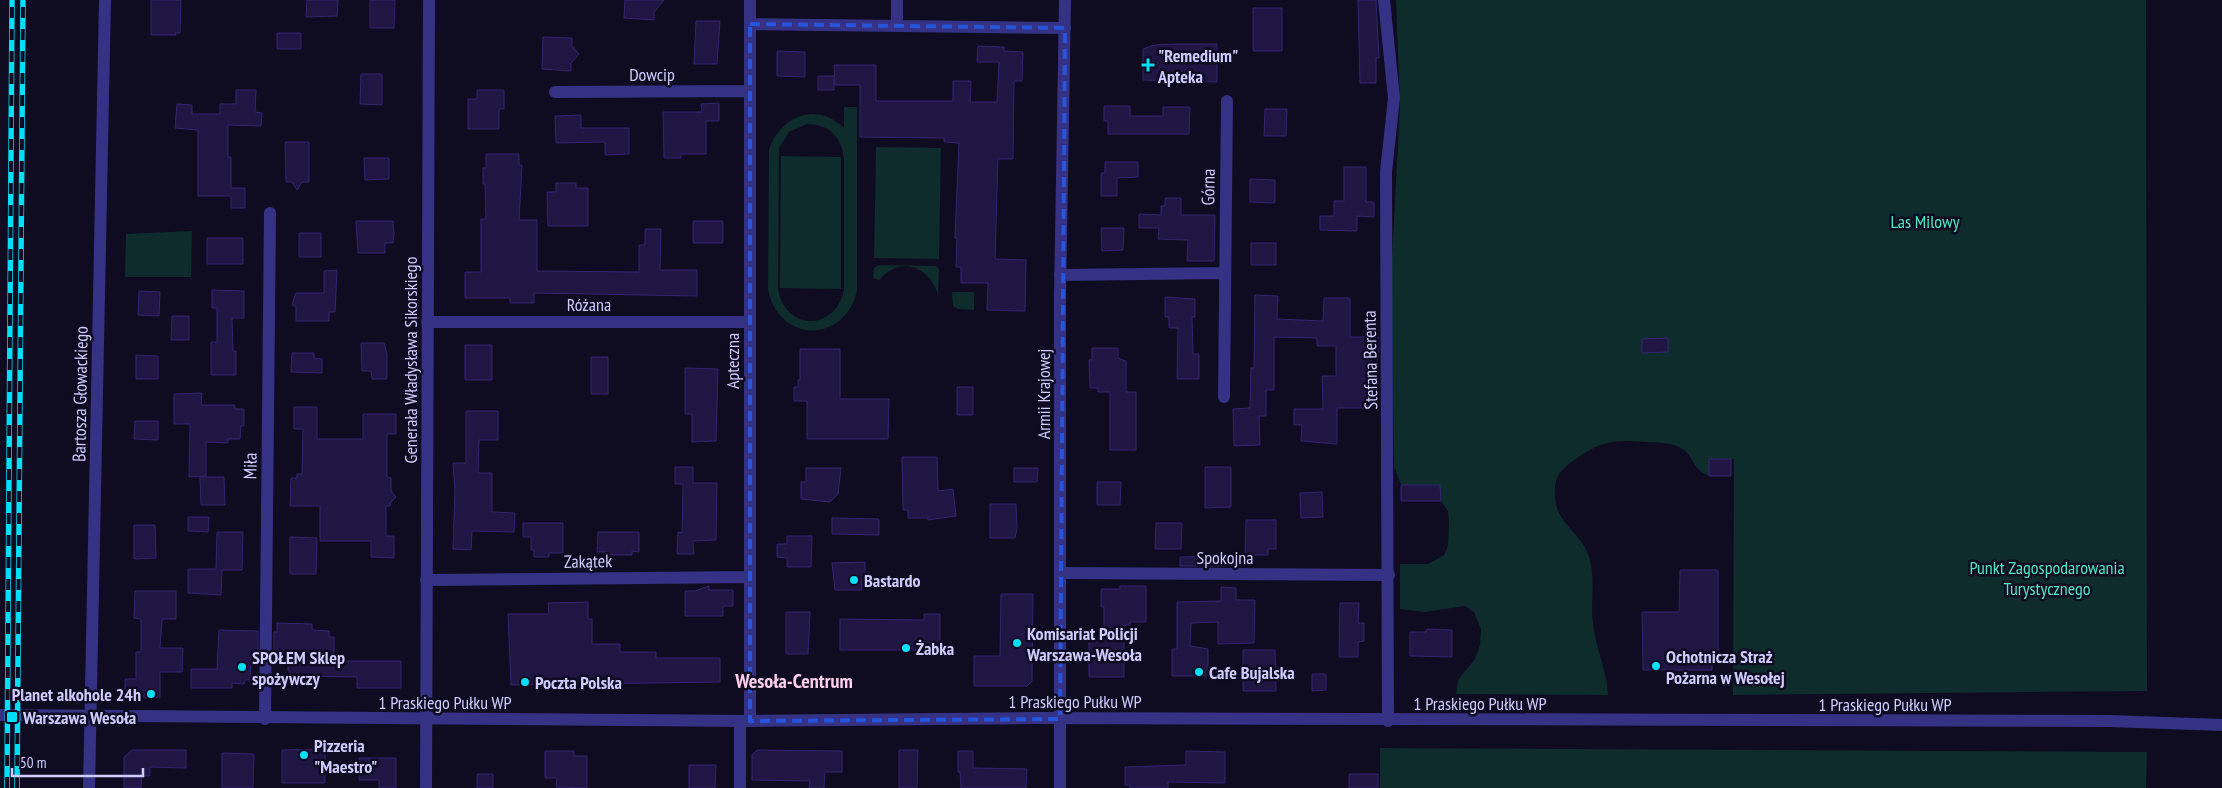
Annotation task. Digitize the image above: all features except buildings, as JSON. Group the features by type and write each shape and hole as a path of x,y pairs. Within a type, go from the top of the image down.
{"street":[{"name":"Bartosza Głowackiego","path":"89,788 105,0"},
{"name":"Generała Władysława Sikorskiego","path":"426,788 429,0"},
{"name":"Apteczna","path":"740,788 745,721 750,576 750,0"},
{"path":"897,0 897,25"},
{"name":"Armii Krajowej","path":"1060,788 1062,573 1060,275 1065,0"},
{"name":"Stefana Berenta","path":"1384,0 1394,98 1386,172 1389,575 1388,721"},
{"path":"750,24 1065,28"},
{"name":"Dowcip","path":"555,92 749,91"},
{"name":"Górna","path":"1224,397 1227,101"},
{"name":"Miła","path":"265,719 270,213"},
{"path":"1060,275 1224,274"},
{"name":"Różana","path":"427,322 750,322"},
{"name":"Spokojna","path":"1062,573 1389,575"},
{"name":"Zakątek","path":"426,580 750,576"},
{"name":"1 Praskiego Pułku WP","path":"0,715 265,719 745,721 1060,719 2149,722 2222,726"},
{"name":"1 Praskiego Pułku WP","path":"2149,722 2222,716"}],"highlighted area":[{"path":"750,24 1065,28 1060,719 750,721"}],"green space":[{"name":"Las Milowy","path":"1396,0 2146,0 2147,691 1733,695 1734,459 1709,459 1709,476 1698,468 1687,452 1677,446 1659,442 1616,441 1591,449 1566,466 1557,479 1555,488 1555,500 1562,519 1580,540 1589,557 1593,582 1593,625 1606,677 1608,695 1456,694 1458,680 1475,659 1480,645 1481,629 1474,612 1465,606 1425,612 1400,609 1400,564 1428,564 1444,555 1448,546 1449,522 1448,511 1441,501 1440,485 1401,485 1394,466 1391,278 1400,105"},
{"path":"844,107 857,107 857,290 850,308 840,320 827,328 812,330 798,328 785,320 774,307 768,289 769,150 781,128 800,116 822,115 844,128","holes":["807,124 822,126 833,133 843,151 844,290 839,304 831,313 821,319 810,321 800,319 790,313 782,303 778,289 779,148 789,132"]},
{"path":"876,147 941,148 939,259 874,258"},
{"path":"781,156 841,157 841,289 780,288"},
{"path":"192,231 191,277 125,277 126,234"},
{"path":"879,265 936,266 939,269 938,294 928,276 913,267 904,266 896,268 879,280 873,278 874,268"},
{"path":"952,292 974,292 974,310 958,309 953,306"},
{"path":"1380,748 2147,752 2146,788 1380,788"}],"railway":[{"path":"7,788 12,0"},
{"path":"17,788 23,0"}],"place":[{"name":"\"Remedium\" Apteka","path":"1148,65"},
{"name":"Bastardo","path":"854,580"},
{"name":"Komisariat Policji Warszawa-Wesoła","path":"1017,643"},
{"name":"Żabka","path":"906,648"},
{"name":"Ochotnicza Straż Pożarna w Wesołej","path":"1656,666"},
{"name":"SPOŁEM Sklep spożywczy","path":"242,667"},
{"name":"Cafe Bujalska","path":"1199,672"},
{"name":"Poczta Polska","path":"525,682"},
{"name":"Planet alkohole 24h","path":"151,694"},
{"name":"Warszawa Wesoła","path":"12,717"},
{"name":"Pizzeria \"Maestro\"","path":"304,755"}],"district":[{"name":"Wesoła-Centrum","path":"794,681"}],"park label":[{"name":"Punkt Zagospodarowania Turystycznego","path":"2047,577"}]}
